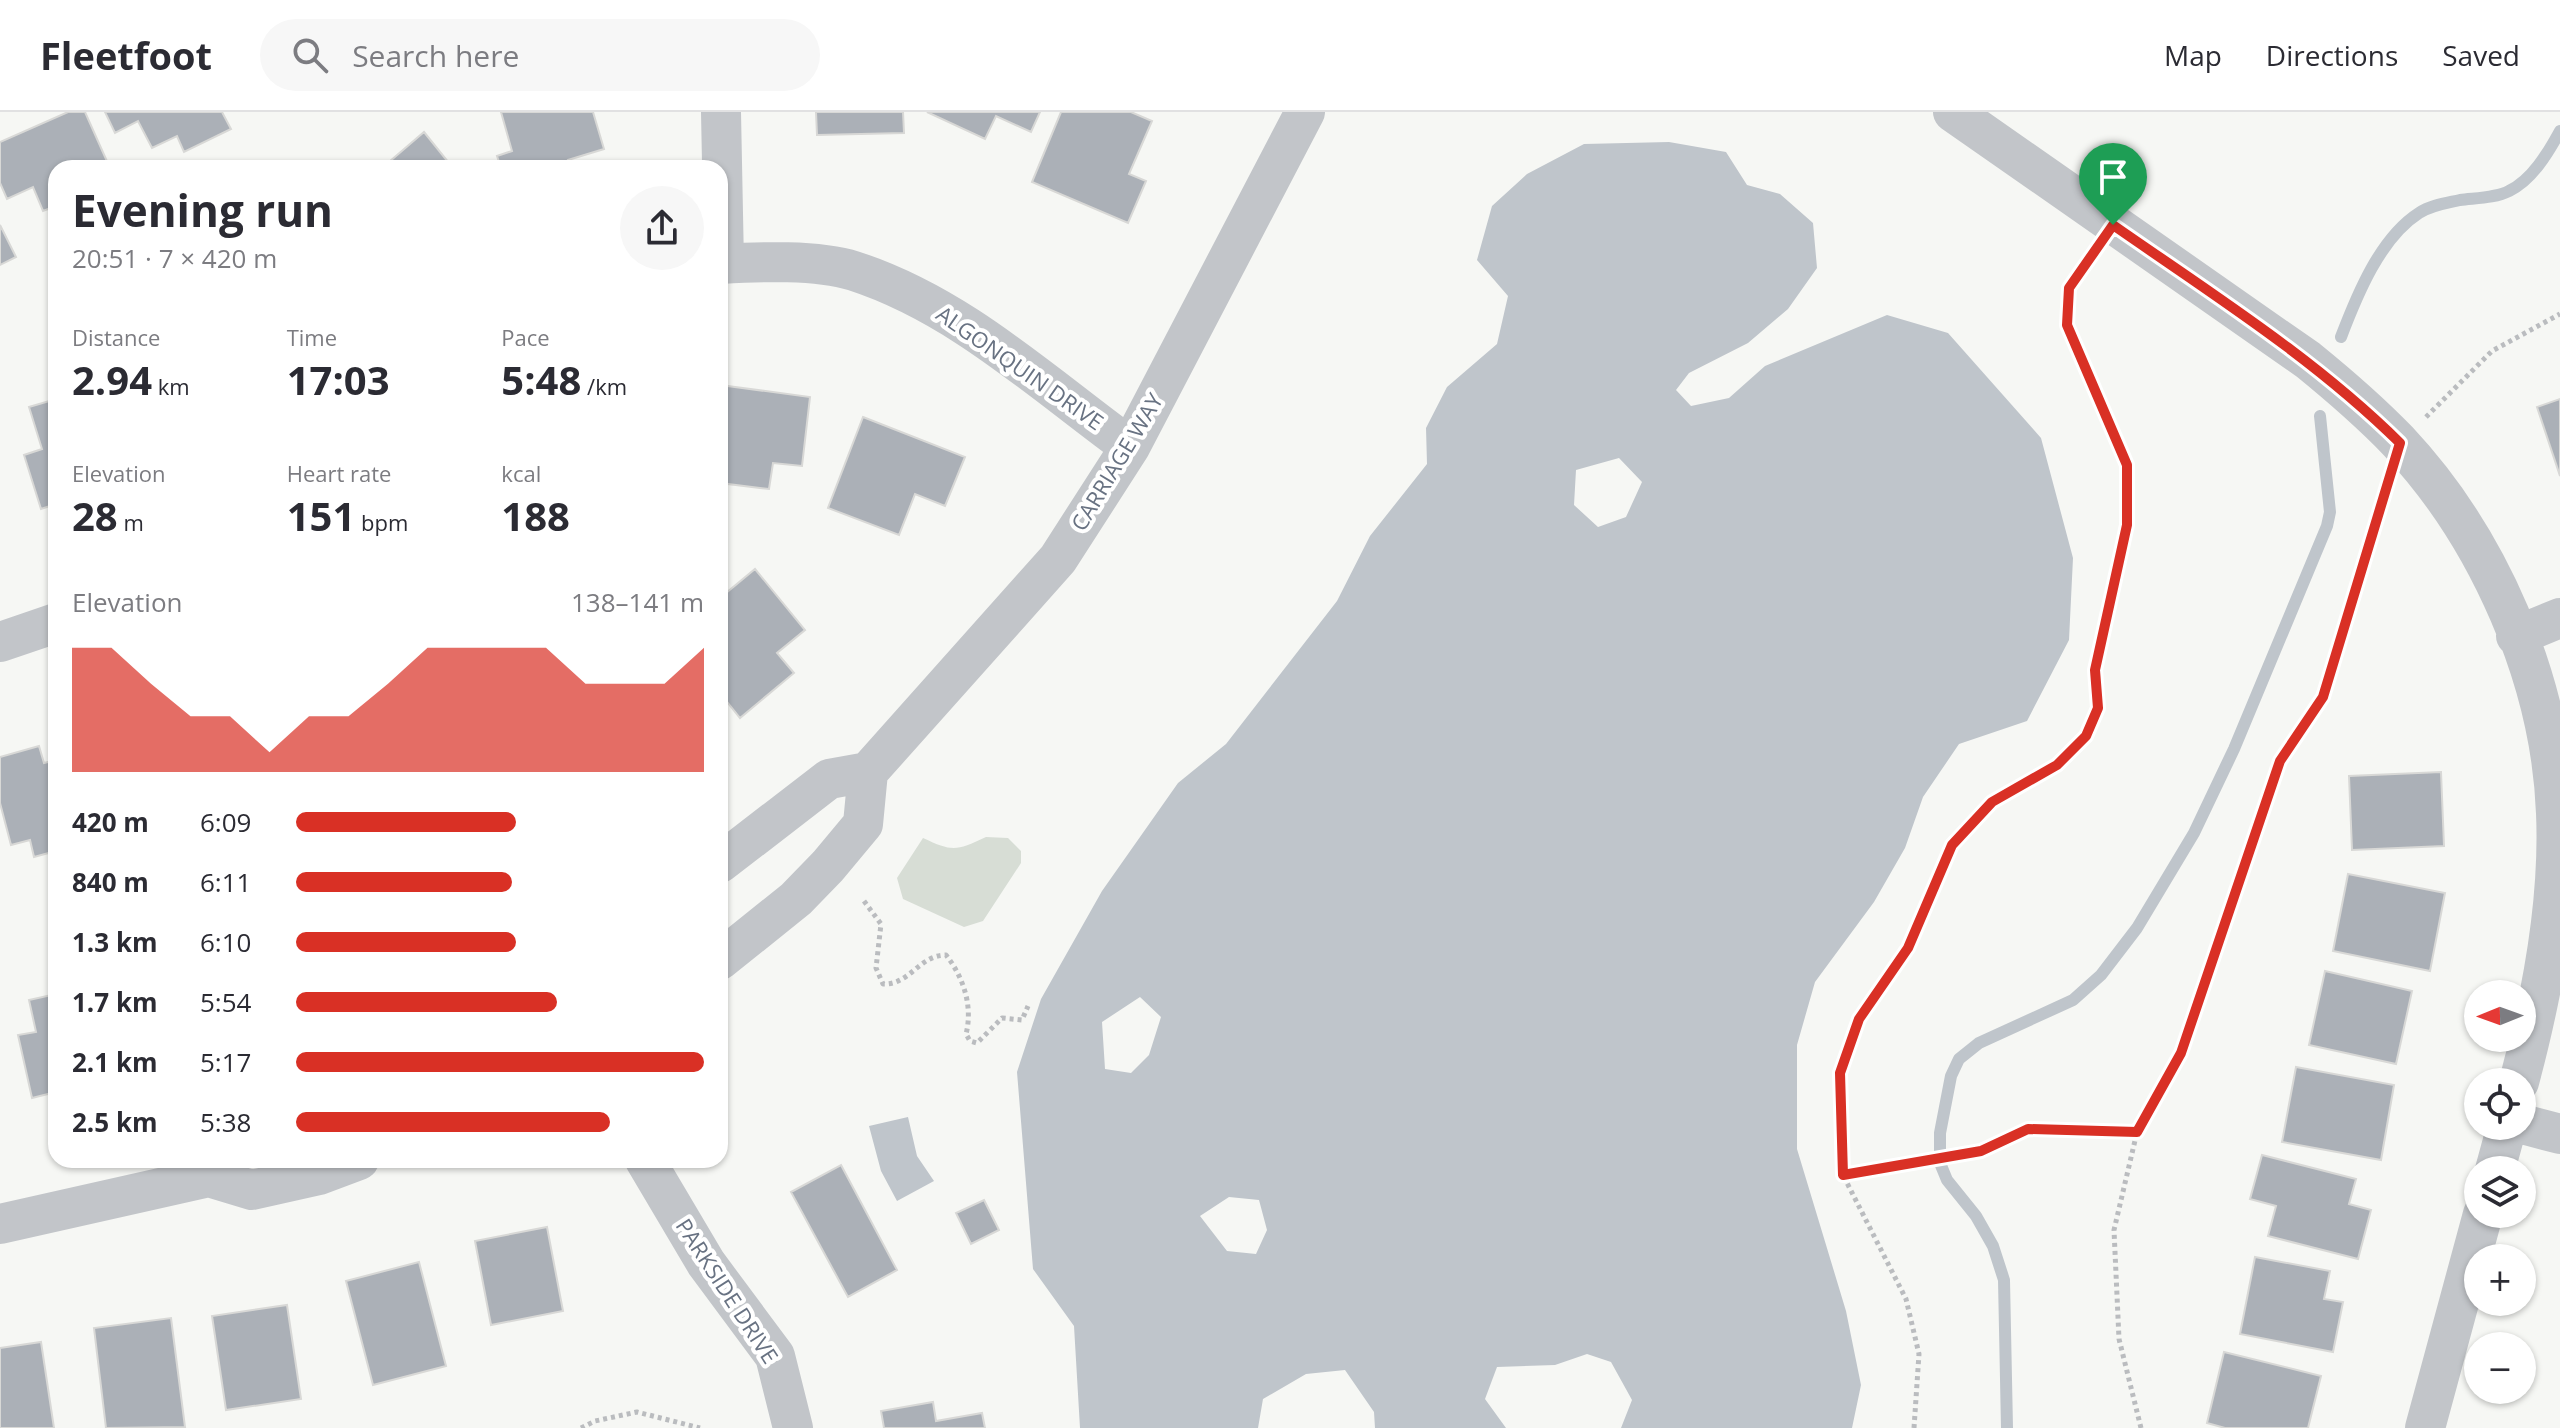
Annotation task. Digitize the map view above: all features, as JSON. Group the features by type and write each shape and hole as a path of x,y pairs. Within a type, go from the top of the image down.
{"street":[{"path":"721,112 721,160"},
{"name":"CARRIAGE WAY","path":"868,772 1058,559 1130,447 1305,112"},
{"path":"1959,113 2113,225 2308,360 2356,399 2400,443 2462,525 2500,597 2516,636 2545,727 2556,812 2554,893 2543,974 2522,1068"},
{"name":"ALGONQUIN DRIVE","path":"728,264 775,261 852,271 947,312 1130,447"},
{"path":"2516,636 2560,618"},
{"path":"0,642 48,626"},
{"path":"728,857 829,779 868,772 863,824 796,899 728,954"},
{"path":"2536,1128 2560,1134"},
{"path":"0,1224 216,1168 252,1190 338,1168"},
{"name":"PARKSIDE DRIVE","path":"650,1168 706,1263 775,1356 793,1428"},
{"path":"2425,1428 2479,1228"}],"path":[{"path":"1914,1428 1919,1354 1906,1299 1843,1175 1840,1073 1859,1019 1908,948 1952,845 1992,802 2057,765 2086,736 2098,708 2095,670 2127,525 2127,465 2067,325 2069,288 2113,225"},
{"path":"2141,1428 2119,1339 2114,1230 2137,1132 2181,1053 2280,761 2323,697 2400,443 2492,351 2560,314"},
{"path":"864,901 881,924 876,968 883,984 894,984 935,955 946,955 954,965 971,1015 966,1034 970,1041 977,1043 1002,1018 1022,1020 1028,1006"},
{"path":"1843,1175 1981,1151 2028,1129 2137,1132"},
{"path":"581,1428 595,1421 637,1412 700,1428"}],"shaded area":[{"path":"1669,142 1726,152 1747,185 1780,194 1813,223 1817,268 1788,309 1748,343 1689,373 1676,390 1691,406 1729,398 1765,366 1887,315 1948,333 2041,438 2073,558 2069,640 2027,721 1959,744 1923,797 1905,848 1874,902 1815,982 1797,1045 1797,1149 1846,1311 1861,1385 1852,1428 1621,1428 1632,1400 1611,1362 1587,1354 1555,1365 1497,1367 1485,1399 1506,1428 1375,1428 1374,1412 1345,1370 1306,1374 1263,1399 1258,1428 1080,1428 1074,1326 1033,1269 1017,1072 1041,999 1102,891 1178,783 1226,744 1337,601 1370,536 1427,464 1426,428 1447,387 1497,344 1508,296 1477,260 1492,206 1527,174 1584,144","holes":["1619,458 1642,482 1626,517 1598,527 1574,505 1576,470","1140,997 1161,1017 1149,1055 1131,1073 1105,1069 1102,1022","1229,1197 1259,1200 1267,1230 1256,1254 1227,1251 1200,1216"]},
{"path":"986,837 1008,838 1021,851 1021,863 983,921 964,927 903,899 897,878 923,838 954,848"},
{"path":"908,1117 917,1156 934,1181 897,1201 881,1171 869,1126"}],"building":[{"path":"68,112 85,112 106,160 48,160 48,209 43,211 33,187 7,199 0,183 0,142"},
{"path":"105,112 222,112 231,129 184,152 177,136 152,148 138,121 115,133"},
{"path":"501,112 593,112 604,149 568,160 498,160 497,156 512,151"},
{"path":"816,112 903,112 904,133 817,135"},
{"path":"927,112 1040,112 1031,132 996,116 985,139"},
{"path":"1061,112 1131,112 1152,121 1129,174 1146,181 1128,223 1032,182"},
{"path":"424,132 447,160 391,160"},
{"path":"0,225 16,257 0,265"},
{"path":"728,386 810,397 802,466 773,463 769,489 728,484"},
{"path":"2560,399 2560,476 2537,407"},
{"path":"48,401 48,507 41,509 24,455 42,449 29,407"},
{"path":"863,417 965,457 945,506 915,494 899,535 828,508"},
{"path":"755,569 805,630 777,653 794,673 740,718 728,703 728,591"},
{"path":"39,746 44,763 48,762 48,853 34,857 30,840 11,845 0,803 0,757"},
{"path":"2441,772 2444,846 2352,850 2349,776"},
{"path":"2348,874 2445,893 2430,971 2333,951"},
{"path":"2325,971 2412,991 2396,1064 2309,1045"},
{"path":"48,996 48,1094 32,1098 18,1035 36,1032 29,1000"},
{"path":"2296,1067 2394,1085 2381,1160 2282,1142"},
{"path":"2262,1155 2356,1179 2349,1204 2371,1210 2358,1259 2268,1236 2276,1206 2250,1199"},
{"path":"841,1165 897,1270 848,1297 791,1192"},
{"path":"984,1200 999,1230 971,1244 956,1213"},
{"path":"547,1227 563,1311 491,1325 475,1241"},
{"path":"2255,1257 2330,1271 2324,1299 2343,1302 2333,1352 2240,1334"},
{"path":"419,1262 446,1366 373,1385 346,1281"},
{"path":"287,1305 301,1399 226,1410 212,1316"},
{"path":"171,1318 185,1427 106,1428 94,1328"},
{"path":"41,1342 54,1428 0,1428 0,1348"},
{"path":"2224,1352 2321,1376 2308,1428 2225,1428 2207,1423"},
{"path":"933,1402 936,1421 982,1413 985,1428 884,1428 881,1411"}],"waterway":[{"path":"2341,337 2371,269 2405,224 2434,206 2509,191 2539,165 2560,131"},
{"path":"2007,1428 2004,1280 1993,1246 1976,1216 1947,1180 1940,1163 1940,1133 1951,1076 1959,1059 1979,1043 2073,1000 2101,975 2137,928 2194,833 2234,749 2327,526 2330,512 2320,416"}],"route":[{"path":"2113,225 2308,360 2356,399 2400,443 2323,697 2280,761 2181,1053 2137,1132 2028,1129 1981,1151 1843,1175 1840,1073 1859,1019 1908,948 1952,845 1992,802 2057,765 2086,736 2098,708 2095,670 2127,525 2127,465 2067,325 2069,288 2113,225"}]}
